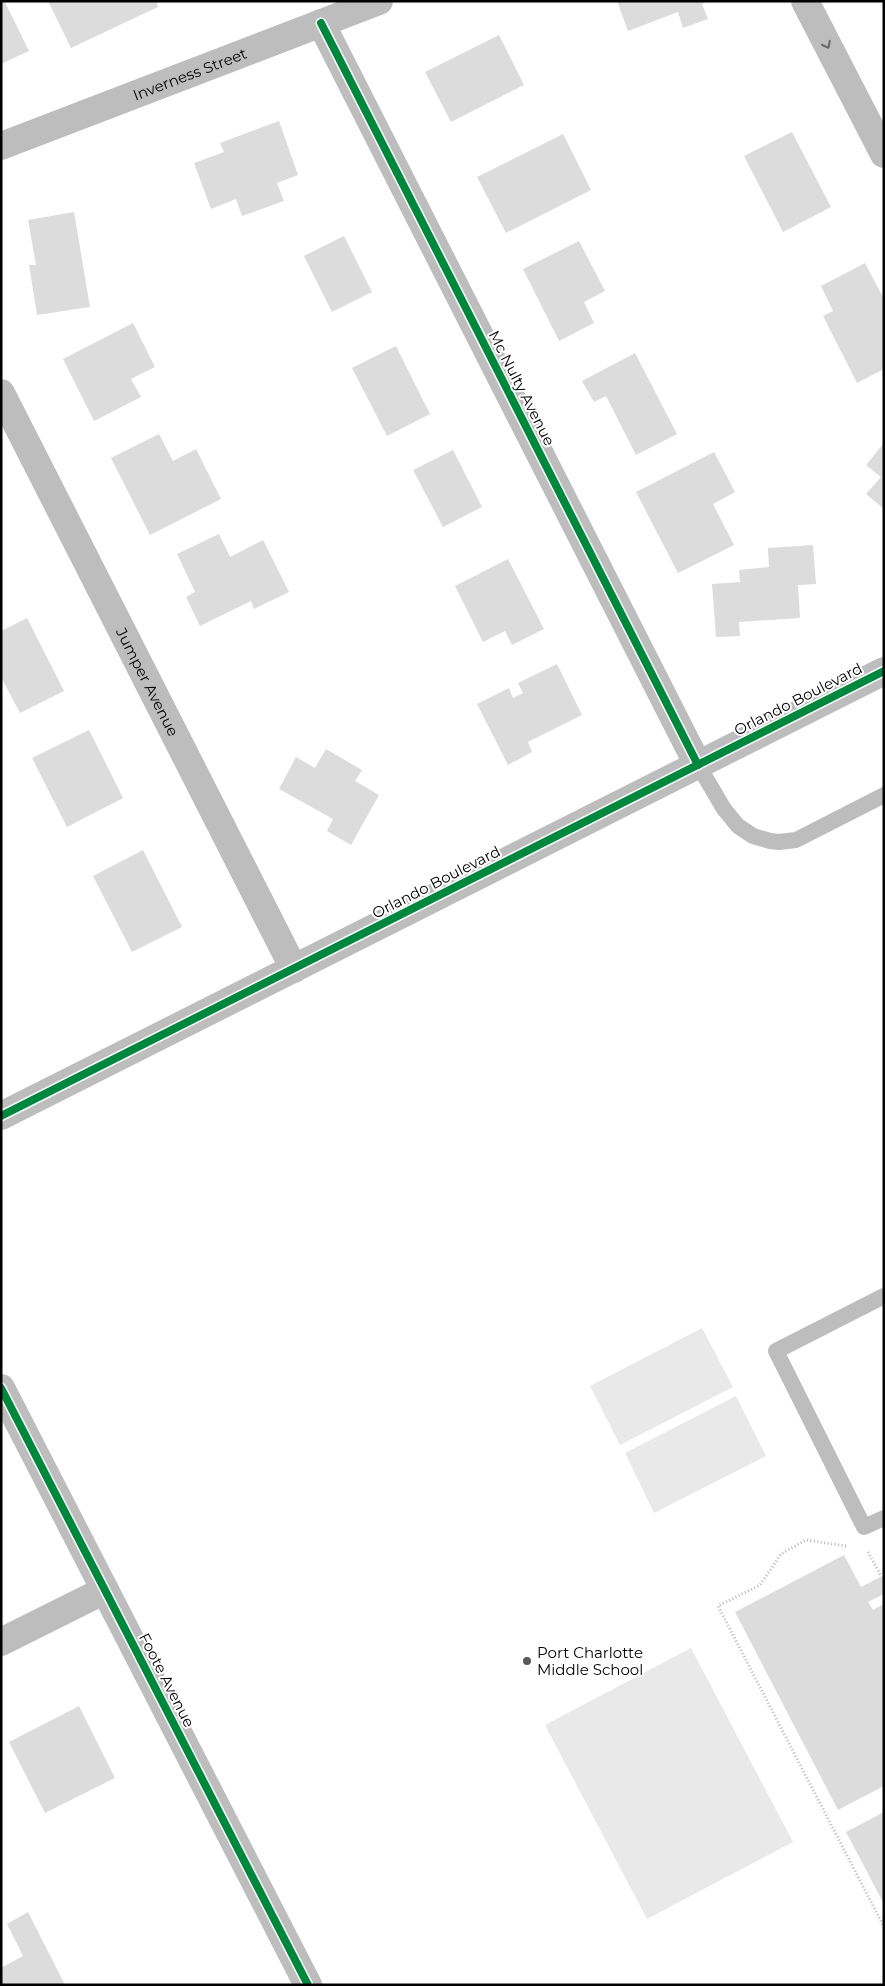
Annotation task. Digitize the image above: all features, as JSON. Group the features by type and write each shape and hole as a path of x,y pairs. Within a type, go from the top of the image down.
{"street":[{"name":"Inverness Street","path":"1,146 379,1"},
{"path":"805,1 884,154"},
{"name":"Mc Nulty Avenue","path":"321,23 698,765"},
{"name":"Jumper Avenue","path":"1,393 294,969"},
{"name":"Orlando Boulevard","path":"1,1116 884,671"},
{"name":"Foote Avenue","path":"1,1388 308,1985"},
{"path":"1,1642 105,1590"}],"lane":[{"path":"698,765 724,809 738,826 753,836 770,841 796,840 884,795"},
{"path":"884,1296 776,1351 864,1528 884,1518"}],"path":[{"path":"849,1547 806,1540 781,1554 760,1585 718,1606 884,1927"},
{"path":"866,1549 880,1576"}],"shaded area":[{"path":"702,1328 733,1387 620,1445 590,1386"},
{"path":"736,1396 766,1456 654,1513 625,1453"},
{"path":"691,1648 793,1842 647,1919 545,1725"}],"building":[{"path":"48,1 156,1 158,7 71,48"},
{"path":"617,1 709,1 702,4 708,19 683,28 678,12 628,31"},
{"path":"5,2 29,51 1,64 1,4"},
{"path":"499,35 524,85 451,122 425,72"},
{"path":"279,121 298,175 277,183 284,201 242,216 236,199 211,209 194,163 224,152 220,143"},
{"path":"792,132 831,207 783,232 744,156"},
{"path":"563,134 591,190 506,233 477,177"},
{"path":"74,212 90,307 37,315 29,265 36,265 28,220"},
{"path":"344,236 372,292 332,312 304,256"},
{"path":"579,241 605,291 584,302 594,323 559,341 523,269"},
{"path":"865,263 884,299 884,369 857,383 823,316 833,311 821,286"},
{"path":"133,323 155,367 131,379 141,397 94,421 63,359"},
{"path":"396,346 430,414 387,436 352,368"},
{"path":"635,353 677,434 636,455 606,396 594,402 582,381"},
{"path":"159,434 173,461 196,449 221,499 150,535 111,458"},
{"path":"884,443 884,509 866,494 881,477 866,465"},
{"path":"453,450 482,507 443,527 413,470"},
{"path":"714,452 735,492 713,504 734,545 678,573 636,492"},
{"path":"219,534 230,557 263,540 289,592 254,609 251,601 200,626 186,597 195,592 177,554"},
{"path":"813,545 816,584 798,585 800,618 739,622 740,636 716,637 712,584 740,582 739,570 769,567 768,548"},
{"path":"508,559 544,629 512,645 505,631 483,642 455,586"},
{"path":"27,618 64,691 20,713 1,677 1,631"},
{"path":"557,664 582,715 528,742 532,752 508,765 477,704 509,688 513,698 523,693 518,683"},
{"path":"89,730 123,798 67,827 32,758"},
{"path":"326,749 362,770 355,781 379,795 351,845 327,831 333,819 279,789 296,757 315,768"},
{"path":"143,850 182,927 132,952 93,876"},
{"path":"844,1555 861,1587 884,1575 884,1594 868,1602 873,1610 884,1604 884,1786 838,1810 735,1612"},
{"path":"79,1706 115,1778 45,1813 9,1742"},
{"path":"884,1812 884,1904 846,1832"},
{"path":"28,1912 65,1985 1,1985 1,1968 23,1956 7,1924"}],"cycle path":[{"path":"321,23 698,765"},
{"path":"1,1116 884,671"},
{"path":"1,1388 308,1985"}],"place":[{"name":"Port Charlotte Middle School","path":"527,1661"}]}
